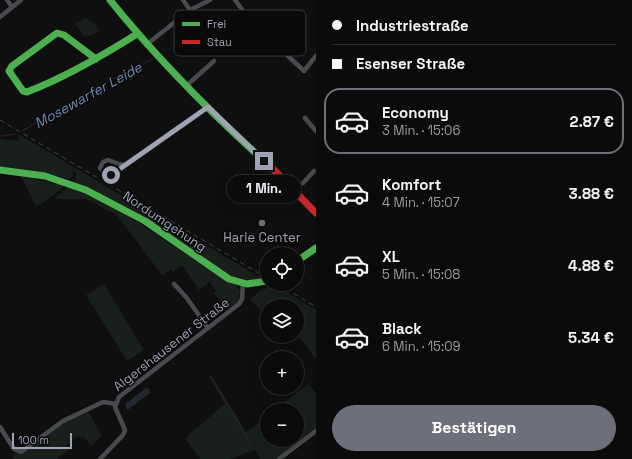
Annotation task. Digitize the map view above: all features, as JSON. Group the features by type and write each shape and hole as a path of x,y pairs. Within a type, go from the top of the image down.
{"street":[{"path":"7,0 12,7"},
{"path":"0,17 21,0"},
{"path":"110,0 146,45 316,213"},
{"path":"182,0 190,10 210,0"},
{"path":"235,0 242,10"},
{"path":"146,45 174,23"},
{"path":"96,58 64,35 57,33 12,66 9,71 23,91 27,92 96,58 137,34"},
{"path":"288,56 304,71 316,56"},
{"path":"186,86 214,61"},
{"path":"126,165 108,160 103,162 100,168 104,173 111,175 126,165 208,107"},
{"path":"305,118 316,131"},
{"name":"Nordumgehung","path":"0,170 21,171 56,178 104,196 136,214 223,275 243,283 260,282"},
{"path":"303,183 316,171"},
{"path":"304,256 314,248"},
{"name":"Algershausener Straße","path":"100,459 123,435 125,430 124,425 116,411 116,404 122,394 239,304 242,299 243,283"},
{"path":"174,284 186,297 208,328"},
{"path":"0,427 14,449 21,452 63,421 103,402 116,404"},
{"path":"280,459 316,430"}],"shaded area":[{"path":"86,17 89,21 91,20 100,31 85,37 75,24"},
{"path":"18,134 260,277 260,279 247,281 227,275 75,182 76,172 72,172 73,175 70,179 32,170 0,167 0,139 19,141"},
{"path":"21,176 65,186 43,203 36,206"},
{"path":"70,185 104,200 228,282 236,285 240,292 237,303 228,309 214,293 216,291 209,282 199,290 182,265 173,272 171,269 162,275 117,215 86,199 54,199"},
{"path":"104,284 144,350 127,361 86,295"},
{"path":"260,291 286,291 298,299 260,299 260,310 250,299"},
{"path":"304,302 316,310 316,359 304,343"},
{"path":"211,375 246,432 260,421 260,447 291,447 276,459 260,459 255,450 229,459 200,459 185,438 225,404 209,376"},
{"path":"308,384 316,393 316,428 304,437 304,403 284,403 294,395 304,395 304,387"},
{"path":"146,388 149,389 150,393 127,409 125,404"},
{"path":"88,411 102,436 91,446 83,436 76,437 67,445 68,450 57,459 13,459 14,453 20,454 25,452 56,425"}],"waterway":[{"name":"Mosewarfer Leide","path":"22,131 101,85 153,59"},
{"name":"Mosewarfer Leide","path":"1,136 16,134"},
{"path":"211,377 251,444"}],"railway":[{"path":"0,120 260,274"},
{"path":"290,291 316,307"}],"traffic: fast":[{"path":"110,0 167,66 229,128 272,168"},
{"path":"96,59 64,35 57,33 12,66 9,71 23,91 27,92 84,66 97,58 111,50 137,34"},
{"path":"0,170 45,176 86,190 145,221 229,279 247,284 260,282"},
{"path":"304,256 316,248"}],"traffic: jam":[{"path":"272,168 316,213"}],"place":[{"name":"Harle Center","path":"262,223"}],"route":[{"path":"111,175 208,107 264,161"}]}
